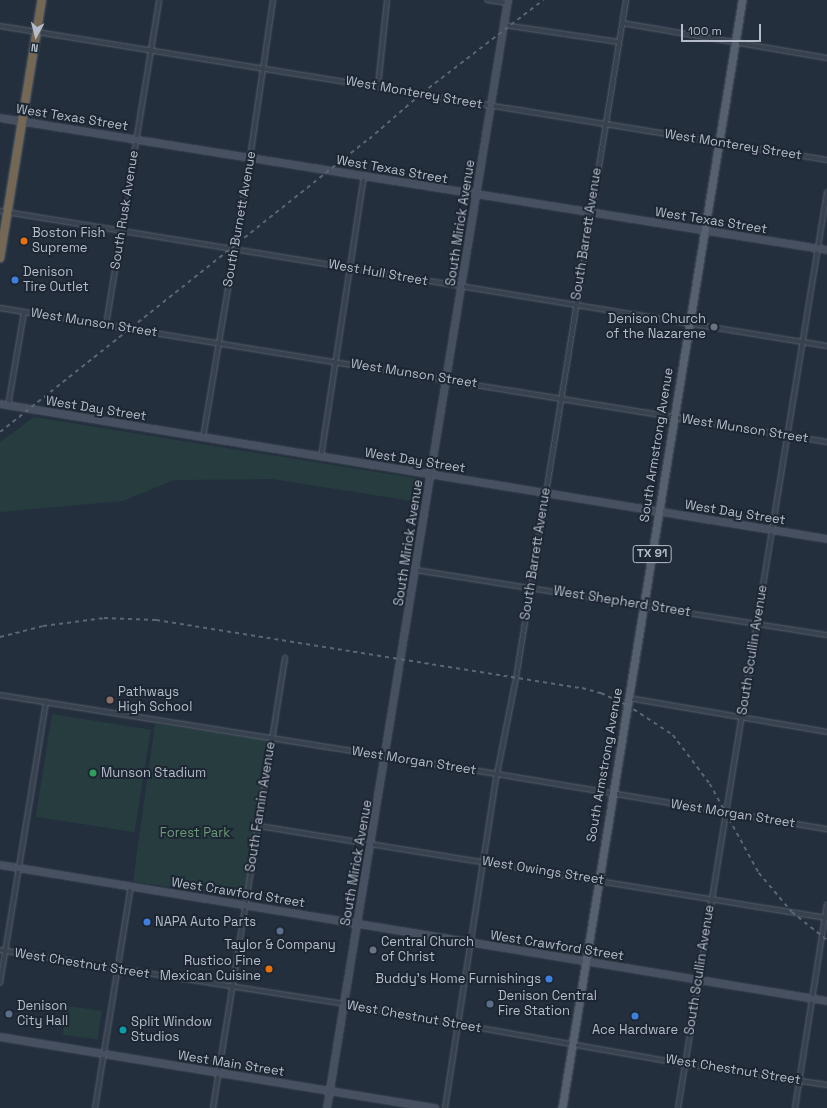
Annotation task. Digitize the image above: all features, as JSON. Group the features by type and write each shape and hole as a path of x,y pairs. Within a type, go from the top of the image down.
{"highway":[{"path":"0,258 4,212 22,122 42,0"}],"main road":[{"name":"South Armstrong Avenue","path":"562,1108 742,0"}],"street":[{"name":"South Rusk Avenue","path":"106,325 159,0"},
{"name":"South Burnett Avenue","path":"203,438 250,158 273,0"},
{"path":"378,86 387,0"},
{"path":"487,0 508,2"},
{"name":"South Barrett Avenue","path":"445,1108 497,774 546,493 560,399 626,0"},
{"name":"South Mirick Avenue","path":"327,1108 357,924 372,844 508,2"},
{"path":"622,23 827,58"},
{"path":"504,25 619,42"},
{"name":"West Monterey Street","path":"0,26 378,86 490,106 827,160"},
{"name":"West Texas Street","path":"0,118 827,250"},
{"path":"321,457 334,361 364,177"},
{"name":"South Scullin Avenue","path":"678,1108 724,813 743,717 771,530 827,192"},
{"name":"West Hull Street","path":"4,212 827,346"},
{"name":"West Munson Street","path":"0,308 446,379 674,418 827,442"},
{"path":"8,406 24,312"},
{"name":"West Day Street","path":"0,404 827,539"},
{"name":"West Shepherd Street","path":"416,570 827,635"},
{"name":"South Fannin Avenue","path":"213,1108 285,658"},
{"name":"West Morgan Street","path":"0,695 497,774 827,829"},
{"path":"629,698 827,732"},
{"path":"0,983 2,951 19,868 46,702"},
{"name":"West Owings Street","path":"259,826 598,880 711,900 826,917"},
{"name":"West Crawford Street","path":"0,865 827,1001"},
{"path":"94,1108 131,886"},
{"path":"795,1108 827,904"},
{"name":"West Chestnut Street","path":"2,951 232,988 344,1004 685,1064 827,1085"},
{"name":"West Main Street","path":"0,1037 218,1074 330,1090 435,1108"}],"green space":[{"path":"34,417 420,479 418,502 272,479 174,480 123,501 0,512 0,442"},
{"name":"Munson Stadium","path":"52,714 151,730 134,832 36,817"},
{"name":"Forest Park","path":"155,724 269,740 247,897 133,881"},
{"path":"67,1006 102,1011 98,1040 63,1035"}],"railway":[{"path":"0,432 369,139 422,93 543,0"},
{"path":"0,637 43,626 104,618 156,620 582,688 601,693 627,705 673,735 710,784 759,873 792,912 827,940"}],"place":[{"name":"Boston Fish Supreme","path":"24,241"},
{"name":"Denison Tire Outlet","path":"15,280"},
{"name":"Denison Church of the Nazarene","path":"714,327"},
{"name":"Pathways High School","path":"110,700"},
{"name":"Munson Stadium","path":"93,773"},
{"name":"NAPA Auto Parts","path":"147,922"},
{"name":"Taylor & Company","path":"280,931"},
{"name":"Central Church of Christ","path":"373,950"},
{"name":"Rustico Fine Mexican Cuisine","path":"269,969"},
{"name":"Buddy's Home Furnishings","path":"549,979"},
{"name":"Denison Central Fire Station","path":"490,1004"},
{"name":"Denison City Hall","path":"9,1014"},
{"name":"Ace Hardware","path":"635,1016"},
{"name":"Split Window Studios","path":"123,1030"}]}
